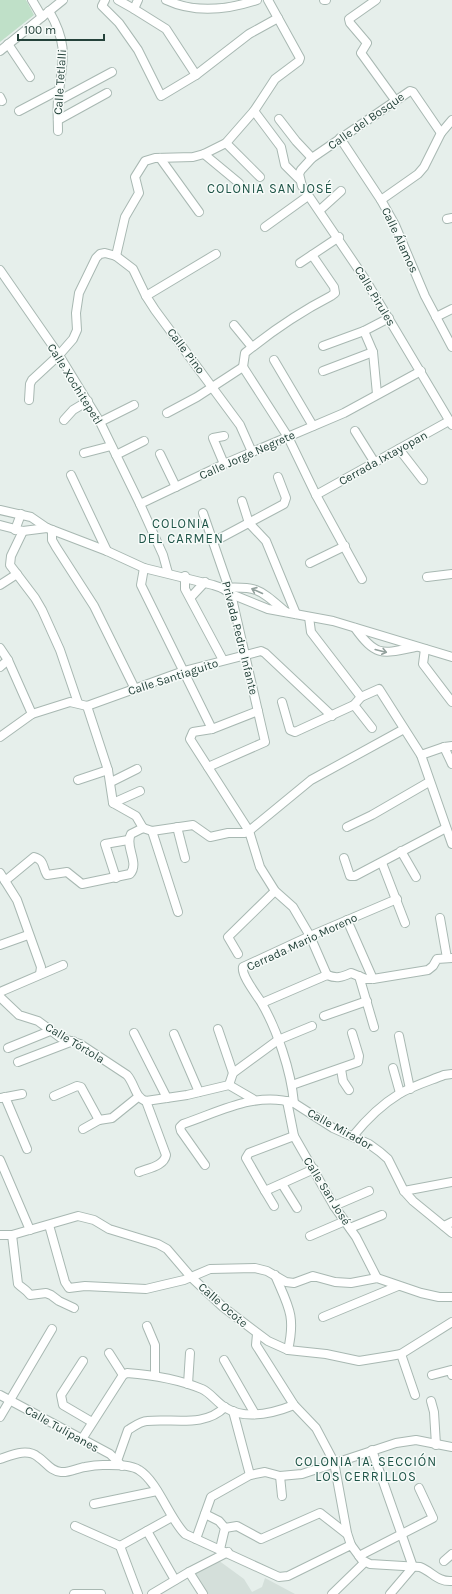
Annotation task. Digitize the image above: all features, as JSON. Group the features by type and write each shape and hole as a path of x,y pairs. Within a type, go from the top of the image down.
{"street":[{"path":"32,0 42,17"},
{"path":"0,51 63,0"},
{"path":"105,0 102,6 119,24 138,50 160,96 196,75 249,34 278,18"},
{"path":"118,0 166,29 196,75"},
{"path":"134,9 138,0"},
{"path":"166,0 184,6 220,10 257,0"},
{"path":"29,400 30,384 32,380 59,355 73,339 77,330 76,313 79,293 96,258 105,253 116,256 125,218 138,193 135,182 137,171 145,161 160,158 193,157 204,154 226,143 254,111 275,79 299,61 300,58 268,0"},
{"path":"376,0 349,19 350,23 367,43 361,54 395,100"},
{"name":"Calle Tetlalli","path":"49,11 58,26 63,44 63,66 58,101 58,131"},
{"path":"8,44 30,77"},
{"path":"58,101 112,72"},
{"path":"19,111 59,90"},
{"name":"Calle del Bosque","path":"299,179 300,170 312,158 408,92 413,92 440,133"},
{"path":"58,120 107,93"},
{"path":"254,111 281,147 285,165 299,179"},
{"path":"279,119 296,141 312,158"},
{"path":"381,200 421,171 440,133 452,120"},
{"name":"Calle Álamos","path":"340,138 381,200 395,225 436,317 452,348"},
{"path":"226,143 260,177"},
{"path":"204,154 239,183"},
{"path":"160,158 199,212"},
{"name":"Calle Pirules","path":"299,179 308,196 339,237 451,423"},
{"path":"320,210 341,191"},
{"path":"265,227 308,196"},
{"path":"300,263 339,237"},
{"path":"146,296 216,254"},
{"path":"312,255 334,287 335,293 297,314 244,353 243,367 288,437 316,495 362,579"},
{"name":"Calle Pino","path":"116,256 133,268 146,296 240,425 252,452"},
{"name":"Calle Xochitepetl","path":"0,270 59,355 88,401 100,422 140,504"},
{"path":"436,317 452,309"},
{"path":"323,346 364,331 389,318"},
{"path":"234,325 252,347"},
{"path":"364,331 373,352 377,394"},
{"path":"323,371 373,352"},
{"path":"274,360 313,426"},
{"path":"167,413 243,367"},
{"name":"Calle Jorge Negrete","path":"140,504 224,464 344,412 421,371"},
{"path":"64,420 73,410 88,401"},
{"path":"100,422 134,405"},
{"name":"Cerrada Ixtayopan","path":"316,495 399,449 451,423"},
{"path":"355,431 375,463"},
{"path":"224,436 213,438 224,464"},
{"path":"116,455 144,441"},
{"path":"84,453 111,446"},
{"path":"399,449 423,480"},
{"path":"160,454 176,487"},
{"path":"71,475 107,551"},
{"path":"213,542 286,501 278,477"},
{"path":"242,501 249,523 266,541 296,614"},
{"path":"140,504 163,555 168,573"},
{"path":"0,510 30,517 49,529 107,551 144,568 185,576 206,582 268,609 333,621 377,633 416,647 452,657"},
{"name":"Privada Pedro Infante","path":"203,513 213,542 245,654 265,742 208,767"},
{"path":"21,514 19,531 9,562 42,610 60,650 78,703"},
{"path":"1,527 19,531 49,529"},
{"path":"49,529 56,547 94,606 135,689"},
{"path":"310,563 345,546"},
{"path":"144,568 141,585 212,729"},
{"path":"0,585 17,574"},
{"path":"427,577 452,574"},
{"path":"185,576 185,589 223,660"},
{"path":"191,598 206,582"},
{"path":"227,590 246,587 257,590 269,597 286,612"},
{"path":"309,617 311,632 361,697"},
{"path":"355,628 366,642 378,651 386,652 416,647"},
{"path":"0,648 8,660 32,714"},
{"path":"425,649 423,664 452,702"},
{"name":"Calle Santiaguito","path":"87,706 184,671 261,651 265,653 332,716"},
{"path":"0,667 8,660"},
{"path":"282,702 292,733 332,716 354,705 361,697 379,690 421,755 452,844"},
{"path":"0,737 32,714 67,703 78,703 87,706 108,770 113,803"},
{"path":"354,705 372,728"},
{"path":"258,711 203,732 197,731 191,735 192,744 249,831 260,867 275,891 293,907 310,936 327,975 334,978 339,978 351,973 366,979 373,979 428,970 433,966 437,959 449,958 440,918"},
{"path":"113,803 136,816 143,828 152,832 193,825 210,837 228,833 245,833 312,780 404,729"},
{"path":"421,755 448,747 452,764"},
{"path":"111,782 137,769"},
{"path":"78,780 108,770"},
{"path":"347,827 372,815 430,782"},
{"path":"113,803 140,791"},
{"path":"177,827 185,858"},
{"path":"5,881 34,857 39,858 43,862 47,875 64,872 86,884 130,874 133,870 128,840 131,834 143,828"},
{"path":"344,858 352,877 382,863 401,851 446,828"},
{"path":"152,832 178,912"},
{"path":"116,878 105,844 128,840"},
{"path":"401,851 416,877"},
{"path":"382,863 405,923"},
{"path":"0,873 17,900 28,935 41,967 40,974"},
{"path":"238,954 228,937 275,891"},
{"name":"Cerrada Mario Moreno","path":"262,1004 245,977 242,970 243,967 310,936 397,899"},
{"path":"347,920 373,979"},
{"path":"0,945 28,935"},
{"path":"0,992 64,965"},
{"path":"262,1004 327,975"},
{"path":"359,976 374,1027"},
{"name":"Calle Tórtola","path":"0,997 15,1012 38,1021 61,1038 74,1041 127,1075 136,1088 138,1097"},
{"path":"324,1016 367,1001"},
{"name":"Calle Mirador","path":"262,1004 278,1040 292,1085 291,1102 332,1128 369,1144 388,1159 404,1191 413,1201 448,1224 452,1234"},
{"path":"229,1085 233,1073 278,1040 312,1026"},
{"path":"218,1029 233,1073"},
{"path":"8,1048 50,1031"},
{"path":"134,1033 168,1098"},
{"path":"292,1085 358,1062 359,1060 352,1033"},
{"path":"174,1034 199,1092"},
{"path":"399,1036 410,1089"},
{"path":"18,1062 74,1041"},
{"path":"393,1068 400,1093"},
{"path":"341,1069 343,1081 349,1090"},
{"path":"353,1136 366,1121 387,1102 400,1093 444,1075 452,1074"},
{"path":"83,1129 99,1120 112,1118 138,1097 146,1101 187,1095 229,1085 254,1099"},
{"path":"54,1096 77,1086 81,1087 99,1120"},
{"path":"22,1094 1,1097 27,1149"},
{"path":"205,1165 180,1127 183,1124 254,1099 272,1098 291,1102"},
{"path":"139,1172 161,1164 165,1160 166,1155 146,1101"},
{"name":"Calle San José","path":"291,1102 294,1136 334,1206 350,1228 377,1278"},
{"path":"274,1206 246,1158 249,1153 294,1136"},
{"path":"0,1160 30,1230"},
{"path":"265,1191 314,1169"},
{"path":"404,1191 452,1182"},
{"path":"282,1184 297,1208"},
{"path":"334,1206 370,1192"},
{"path":"350,1228 382,1215"},
{"name":"Calle Ocote","path":"0,1235 12,1235 78,1216 88,1218 109,1229 158,1244 167,1249 192,1277 223,1306 257,1334 277,1346 288,1350 326,1354 359,1361 400,1354 452,1322"},
{"path":"310,1236 345,1220"},
{"path":"49,1225 65,1282 69,1288 85,1286 146,1289 192,1277 210,1269 234,1267 255,1268 275,1275 286,1282 294,1283 313,1276 335,1282 351,1283 377,1278 398,1286 439,1297 452,1297"},
{"path":"12,1235 18,1284 30,1295 46,1293 52,1295 58,1301 74,1308"},
{"path":"275,1275 291,1315 292,1335 288,1350"},
{"path":"322,1317 398,1286"},
{"path":"147,1326 155,1345 155,1375"},
{"path":"0,1417 52,1329"},
{"path":"257,1334 256,1345 294,1405 316,1428 334,1462 347,1534 351,1545 362,1559 370,1564 420,1567 427,1569 437,1579 444,1582 452,1581"},
{"path":"109,1353 123,1374"},
{"path":"188,1384 190,1353"},
{"path":"400,1354 415,1395"},
{"path":"224,1360 255,1414"},
{"path":"83,1361 61,1395 61,1400 63,1405 92,1422"},
{"path":"432,1375 451,1370 452,1375"},
{"path":"123,1374 155,1375 188,1384 204,1390 229,1409 255,1414 276,1412 294,1405"},
{"path":"82,1439 123,1374"},
{"name":"Calle Tulipanes","path":"0,1395 110,1454 119,1463"},
{"path":"431,1401 434,1412 436,1445"},
{"path":"119,1463 128,1430 146,1421 177,1422 207,1419 229,1409"},
{"path":"229,1409 250,1475"},
{"path":"196,1539 211,1497 250,1475 265,1472 280,1476 302,1474 372,1450 416,1440 452,1447"},
{"path":"372,1450 413,1567"},
{"path":"0,1459 18,1453 30,1453 38,1457 53,1470 61,1472 84,1467 119,1463 139,1470 157,1491 172,1517 185,1534 279,1577 288,1576 351,1545"},
{"path":"280,1476 282,1496"},
{"path":"332,1594 362,1559 402,1534 433,1518 419,1488"},
{"path":"94,1504 157,1491"},
{"path":"225,1528 237,1526 261,1539 320,1513 347,1534"},
{"path":"205,1514 219,1521 225,1528 224,1551"},
{"path":"120,1546 172,1517"},
{"path":"75,1526 120,1546 138,1594"},
{"path":"147,1531 175,1580"},
{"path":"152,1594 224,1551"},
{"path":"444,1561 452,1554"},
{"path":"390,1594 413,1567"},
{"path":"189,1572 203,1594"},
{"path":"74,1594 101,1594"}],"shaded area":[{"path":"218,1560 244,1579 252,1592 262,1587 265,1578 295,1594 207,1594 195,1574"}],"green space":[{"path":"0,0 26,0 34,15 0,42"}],"district":[{"name":"COLONIA SAN JOSÉ","path":"270,188"},
{"name":"COLONIA DEL CARMEN","path":"181,530"},
{"name":"COLONIA 1A. SECCIÓN LOS CERRILLOS","path":"366,1468"}]}
